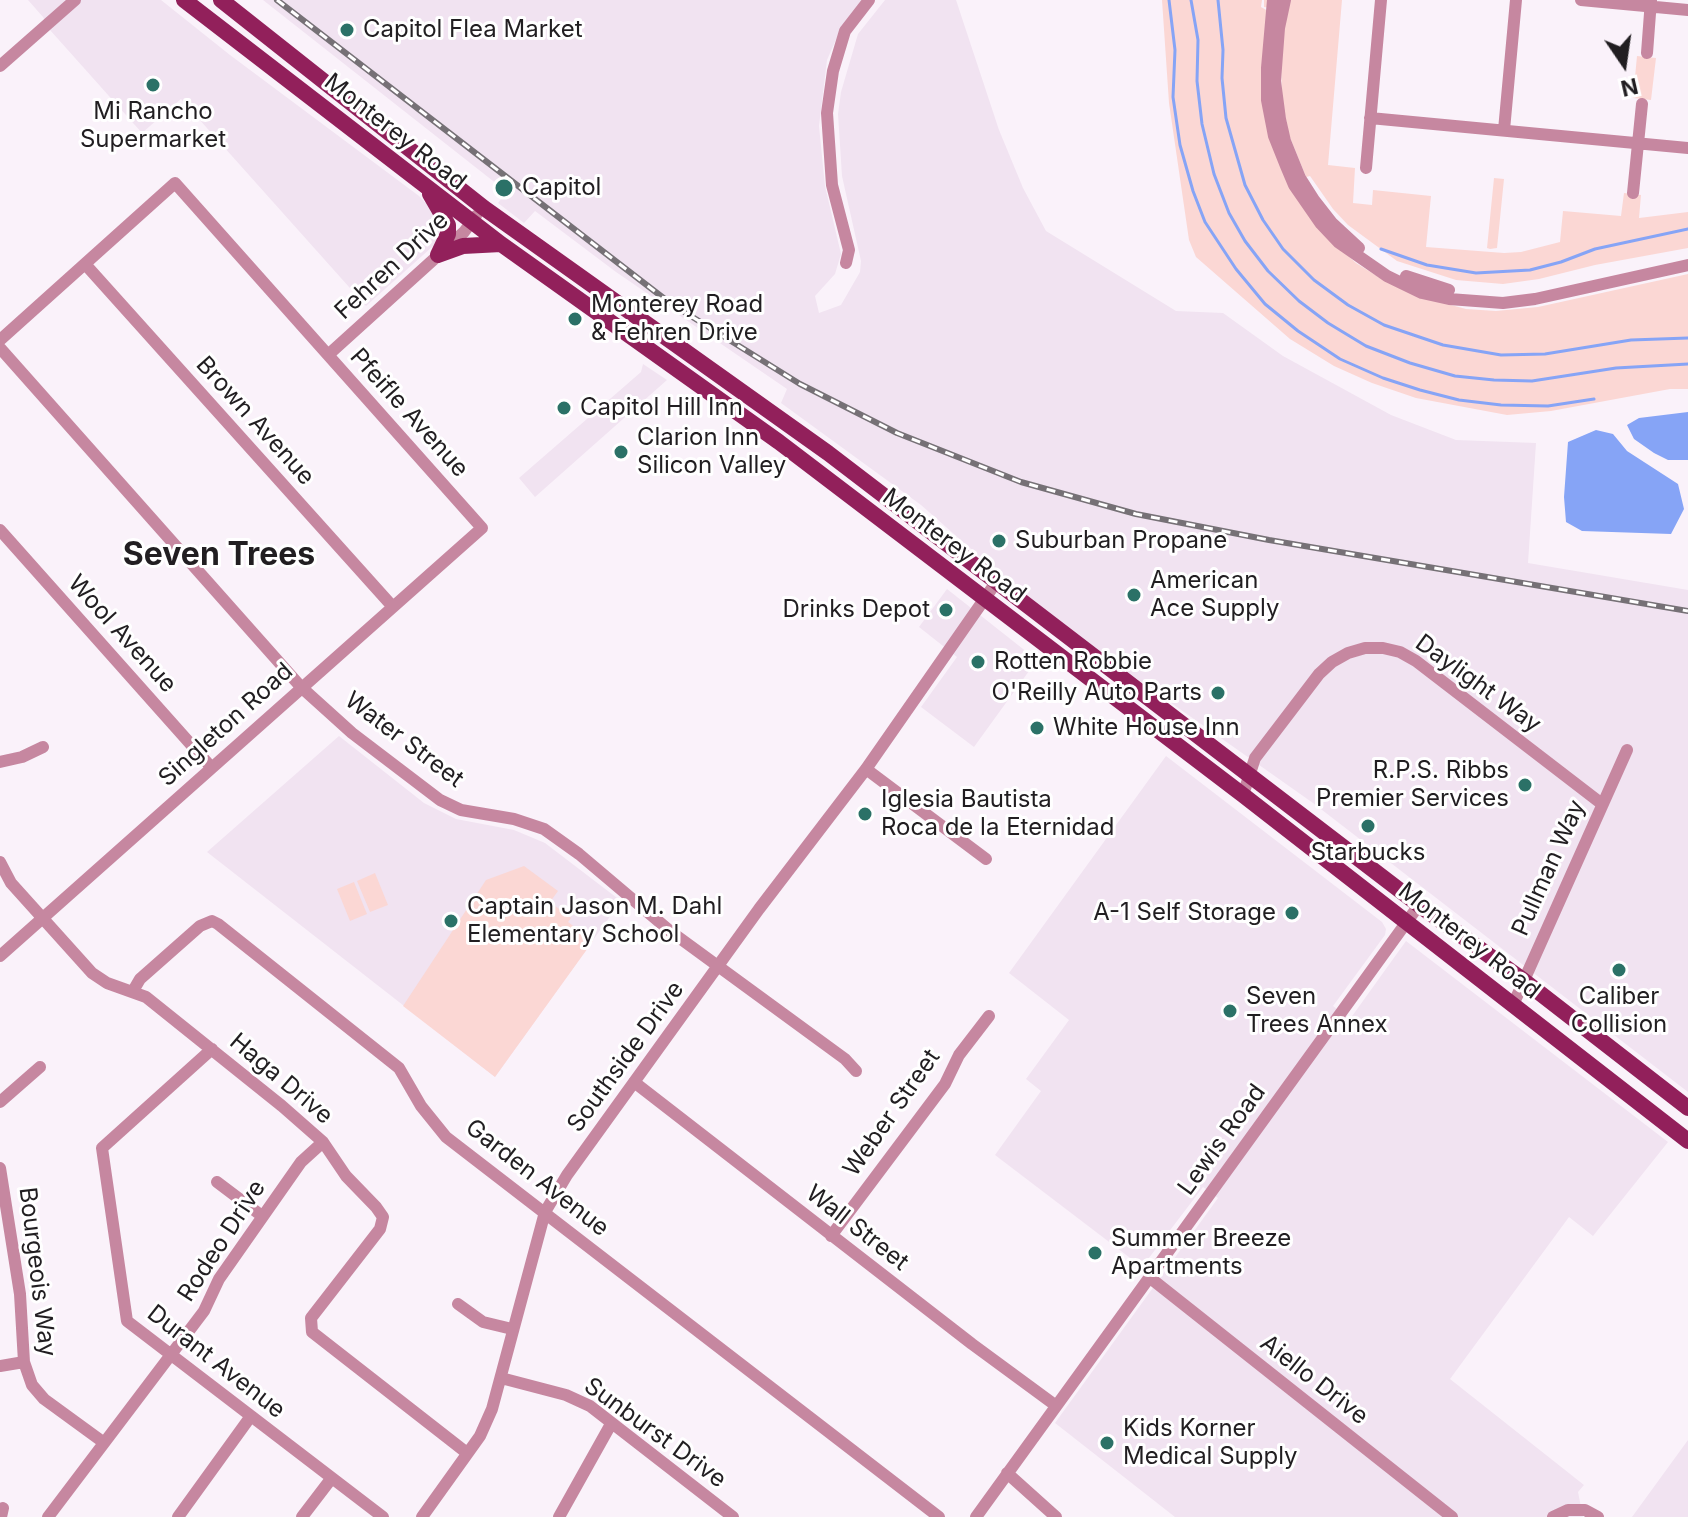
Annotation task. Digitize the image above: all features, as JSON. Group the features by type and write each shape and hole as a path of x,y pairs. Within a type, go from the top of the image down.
{"main road":[{"name":"Monterey Road","path":"184,0 501,244 750,421 1243,795 1688,1141"},
{"name":"Monterey Road","path":"221,0 484,208 828,453 1688,1108"},
{"path":"425,186 448,225 448,234 438,255"},
{"path":"438,255 463,246 501,244"},
{"path":"750,421 761,405"}],"street":[{"path":"0,66 75,0"},
{"path":"846,263 849,250 832,185 827,113 833,71 845,31 869,0"},
{"path":"1273,0 1267,100 1274,136 1286,166 1294,185 1321,224 1338,242 1387,276 1422,293 1449,299 1503,303 1535,299 1688,265"},
{"path":"1285,0 1279,28 1275,81 1285,141 1300,178 1323,212 1350,241 1374,259 1422,283 1490,296 1538,291 1688,258"},
{"path":"1366,168 1381,0"},
{"path":"1504,130 1516,0"},
{"path":"1581,0 1651,3 1688,10"},
{"path":"1647,53 1651,3"},
{"path":"1633,193 1642,104"},
{"path":"1370,118 1688,148"},
{"name":"Pfeifle Avenue","path":"85,264 175,183 482,528"},
{"name":"Fehren Drive","path":"328,355 438,255 484,208"},
{"path":"0,340 85,264"},
{"name":"Brown Avenue","path":"85,264 393,607"},
{"name":"Water Street","path":"0,348 301,687 352,733 432,795 461,810 514,819 544,829 579,854 670,931 845,1059 856,1071"},
{"name":"Singleton Road","path":"0,956 482,528"},
{"name":"Wool Avenue","path":"0,530 211,767"},
{"name":"Southside Drive","path":"422,1517 480,1436 501,1378 545,1212 567,1175 866,769 997,581"},
{"name":"Daylight Way","path":"1243,795 1255,758 1319,674 1348,653 1365,648 1383,648 1400,652 1416,661 1602,804"},
{"path":"0,762 22,757 43,747"},
{"name":"Pullman Way","path":"1513,1005 1627,750"},
{"path":"866,769 986,859"},
{"name":"Haga Drive","path":"0,862 11,883 92,973 107,983 133,991 163,1010 212,1049 323,1142 346,1176 376,1207 383,1217 380,1229 311,1318 312,1332 467,1453"},
{"name":"Lewis Road","path":"976,1517 1419,905"},
{"name":"Garden Avenue","path":"133,991 140,979 200,926 212,921 218,924 399,1068 421,1106 446,1137 939,1517"},
{"name":"Weber Street","path":"831,1236 945,1084 959,1055 989,1016"},
{"name":"Durant Avenue","path":"212,1049 102,1148 127,1321 383,1517"},
{"path":"0,1102 40,1067"},
{"name":"Wall Street","path":"634,1082 1055,1405"},
{"name":"Rodeo Drive","path":"48,1517 204,1311 219,1279 301,1162 323,1142"},
{"name":"Bourgeois Way","path":"0,1168 6,1243 20,1294 24,1362 32,1385 44,1399 103,1442"},
{"path":"217,1182 262,1216"},
{"name":"Aiello Drive","path":"1149,1277 1452,1517"},
{"path":"458,1304 483,1322 512,1329"},
{"path":"0,1366 24,1362"},
{"name":"Sunburst Drive","path":"501,1378 566,1395 590,1406 733,1517"},
{"path":"178,1517 251,1416"},
{"path":"559,1517 611,1424"},
{"path":"1007,1473 1056,1517"},
{"path":"302,1517 331,1479"},
{"path":"1553,1517 1568,1510 1585,1510 1598,1517"}],"shaded area":[{"path":"28,0 161,0 419,196 440,218 441,239 366,306 181,99 142,133 50,30"},
{"path":"263,0 862,0 841,28 827,60 819,126 825,186 841,254 835,274 815,296 819,313 841,305 860,272 861,261 842,176 838,114 841,92 858,34 885,0 956,0 999,130 1023,188 1046,231 1176,311 1223,313 1283,356 1391,415 1456,440 1536,443 1528,563 1688,590 1688,1092 1313,803 1045,614 921,505 781,403 787,389 616,272 535,211 524,223 498,203 507,192"},
{"path":"1162,0 1262,0 1261,7 1268,11 1262,82 1336,245 1356,263 1385,281 1421,297 1466,309 1496,311 1538,307 1688,274 1688,389 1670,389 1551,411 1507,415 1416,398 1372,383 1334,366 1290,339 1196,257 1189,240 1169,103"},
{"path":"1264,0 1342,0 1328,165 1355,168 1353,203 1372,205 1373,190 1431,196 1426,247 1504,253 1560,242 1563,211 1621,216 1624,193 1641,195 1639,218 1688,212 1688,248 1503,284 1456,280 1397,261 1348,225 1310,176 1306,177 1289,135 1282,100 1285,10 1264,7"},
{"path":"1637,56 1656,58 1651,100 1633,98"},
{"path":"1494,178 1504,179 1497,248 1490,249 1487,248"},
{"path":"643,364 667,380 535,497 519,478 641,372"},
{"path":"947,589 1037,660 974,747 921,707 957,657 919,627"},
{"name":"Captain Jason M. Dahl Elementary School","path":"339,736 424,803 456,819 514,830 545,843 621,901 495,1077 207,852"},
{"path":"1166,756 1382,922 1385,935 1333,1006 1350,1019 1406,941 1668,1142 1593,1236 1569,1217 1450,1379 1584,1485 1578,1492 1583,1517 1175,1517 1055,1423 1218,1198 1203,1187 1142,1267 995,1155 1041,1091 1026,1079 1069,1020 1009,973"},
{"path":"524,866 558,891 550,902 571,918 568,922 593,941 495,1077 403,1006 486,880"},
{"path":"375,873 388,905 370,912 357,881"},
{"path":"354,882 367,914 350,921 337,889"},
{"path":"1688,1440 1688,1517 1632,1517"}],"water":[{"path":"1688,412 1688,460 1668,460 1654,453 1634,439 1627,425 1639,418"},
{"path":"1596,430 1613,434 1627,451 1678,484 1684,509 1671,534 1582,531 1566,522 1564,497 1568,442"}],"waterway":[{"path":"1169,0 1175,50 1173,97 1180,145 1193,191 1205,222 1236,269 1265,304 1340,359 1420,390 1459,400 1501,405 1548,406 1594,399"},
{"path":"1191,0 1198,40 1197,81 1202,124 1214,174 1229,213 1268,271 1328,323 1366,346 1455,376 1532,381 1616,368 1688,364"},
{"path":"1218,0 1226,118 1245,185 1283,249 1314,280 1348,305 1384,325 1443,345 1501,355 1545,354 1631,340 1688,338"},
{"path":"1381,249 1427,265 1476,273 1530,270 1595,249 1688,229"}],"railway":[{"path":"277,0 670,303 800,384 897,433 1021,482 1136,514 1269,540 1688,611"}],"place":[{"name":"Capitol Flea Market","path":"347,30"},
{"name":"Mi Rancho Supermarket","path":"153,85"},
{"name":"Capitol","path":"504,188"},
{"name":"Monterey Road & Fehren Drive","path":"575,319"},
{"name":"Capitol Hill Inn","path":"564,408"},
{"name":"Clarion Inn Silicon Valley","path":"621,452"},
{"name":"Suburban Propane","path":"999,541"},
{"name":"American Ace Supply","path":"1134,595"},
{"name":"Drinks Depot","path":"946,610"},
{"name":"Rotten Robbie","path":"978,662"},
{"name":"O'Reilly Auto Parts","path":"1218,693"},
{"name":"White House Inn","path":"1037,728"},
{"name":"R.P.S. Ribbs Premier Services","path":"1525,785"},
{"name":"Iglesia Bautista Roca de la Eternidad","path":"865,814"},
{"name":"Starbucks","path":"1368,826"},
{"name":"A-1 Self Storage","path":"1292,913"},
{"name":"Captain Jason M. Dahl Elementary School","path":"451,921"},
{"name":"Caliber Collision","path":"1619,970"},
{"name":"Seven Trees Annex","path":"1230,1011"},
{"name":"Summer Breeze Apartments","path":"1095,1253"},
{"name":"Kids Korner Medical Supply","path":"1107,1443"}],"district":[{"name":"Seven Trees","path":"219,555"}]}
